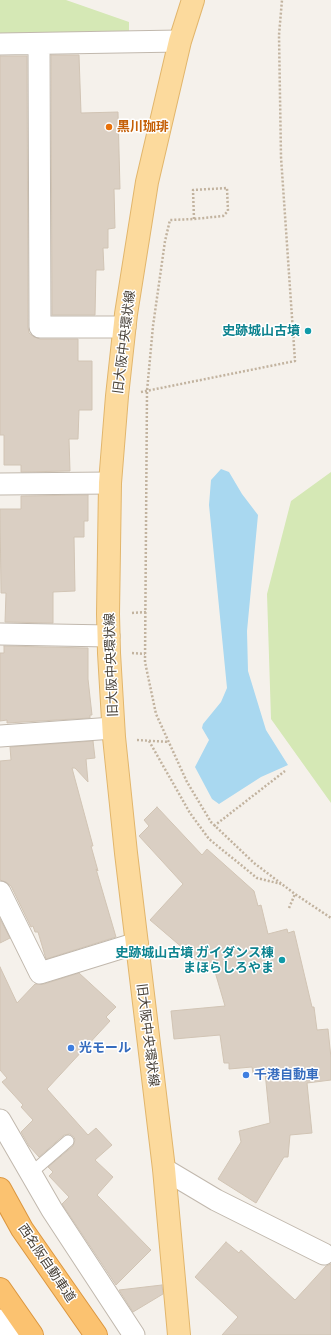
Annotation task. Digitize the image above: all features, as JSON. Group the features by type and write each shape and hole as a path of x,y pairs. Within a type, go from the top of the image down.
{"highway":[{"name":"西名阪自動車道","path":"0,1189 22,1229 96,1335"},
{"path":"0,1289 32,1335"}],"main road":[{"name":"旧大阪中央環状線","path":"179,1335 164,1169 113,728 109,636 110,482 117,396 125,327 147,182 180,41 193,0"}],"street":[{"path":"0,44 180,41"},
{"path":"39,44 40,327 125,327"},
{"path":"0,484 110,482"},
{"path":"0,634 109,636"},
{"path":"0,736 113,728"},
{"path":"0,892 40,973 137,943"},
{"path":"0,1120 52,1210 134,1335"},
{"path":"164,1169 216,1200 324,1254"},
{"path":"0,1320 10,1335"}],"lane":[{"path":"31,1173 68,1141"}],"path":[{"path":"117,396 295,361 281,157 279,35 282,0"},
{"path":"194,219 192,190 227,188 228,212 224,216 194,219 170,220 165,240 153,326 147,391 145,662 156,714 187,782 214,826 254,863 295,894 331,918"},
{"path":"134,739 168,742"},
{"path":"149,741 190,812 209,839 257,878 283,885"},
{"path":"214,826 285,771"},
{"path":"290,907 295,894"}],"green space":[{"path":"0,0 66,0 129,22 129,33 0,33"},
{"path":"331,472 331,803 271,719 267,594 291,501"}],"water":[{"path":"221,469 229,472 242,494 258,515 247,631 248,671 266,730 288,765 261,777 219,804 212,799 195,767 209,740 202,728 203,724 221,702 227,688 209,505 211,480"}],"building":[{"path":"51,55 79,55 81,113 118,112 120,189 114,189 115,228 108,229 108,248 103,248 104,270 96,270 95,315 52,315"},
{"path":"0,56 27,56 29,333 40,339 78,339 78,361 92,361 92,410 79,410 78,439 69,439 70,471 21,472 21,465 4,465 4,435 0,435"},
{"path":"88,495 88,521 84,521 84,537 74,537 75,591 53,592 53,623 5,622 6,593 1,593 0,509 21,509 21,496"},
{"path":"4,646 88,648 88,679 92,715 90,715 90,718 7,723 7,720 0,721 0,653 4,653"},
{"path":"93,741 95,758 86,759 88,782 75,768 72,768 93,846 91,846 98,871 96,869 116,937 46,959 38,932 35,932 33,926 31,927 11,886 0,880 0,761 11,760 10,747"},
{"path":"157,807 202,855 207,849 254,891 258,906 261,905 268,934 287,929 288,933 294,931 312,1007 314,1007 317,1030 328,1029 331,1058 331,1080 307,1083 312,1133 290,1135 288,1157 284,1157 256,1203 218,1179 241,1142 239,1131 270,1123 265,1072 253,1073 252,1067 229,1069 229,1063 224,1063 220,1035 174,1039 171,1011 225,1006 213,965 205,967 150,920 183,884 139,836 149,826 144,820"},
{"path":"0,919 10,938 0,943"},
{"path":"0,967 17,1003 35,984 44,984 79,973 116,1007 106,1017 110,1021 47,1089 88,1135 96,1128 112,1145 95,1160 113,1177 97,1195 151,1250 116,1285 62,1204 69,1197 49,1176 53,1172 48,1167 73,1146 75,1140 74,1137 70,1134 64,1135 39,1157 29,1146 21,1132 33,1120 21,1107 23,1105 2,1082 7,1078 0,1070"},
{"path":"226,1242 239,1253 241,1250 295,1300 326,1266 331,1264 331,1335 222,1335 238,1317 195,1277"},
{"path":"162,1285 163,1294 133,1312 119,1290"}],"place":[{"name":"黒川珈琲","path":"109,127"},
{"name":"史跡城山古墳","path":"308,331"},
{"name":"史跡城山古墳 ガイダンス棟 まほらしろやま","path":"282,960"},
{"name":"光モール","path":"71,1048"},
{"name":"千港自動車","path":"246,1075"}]}
